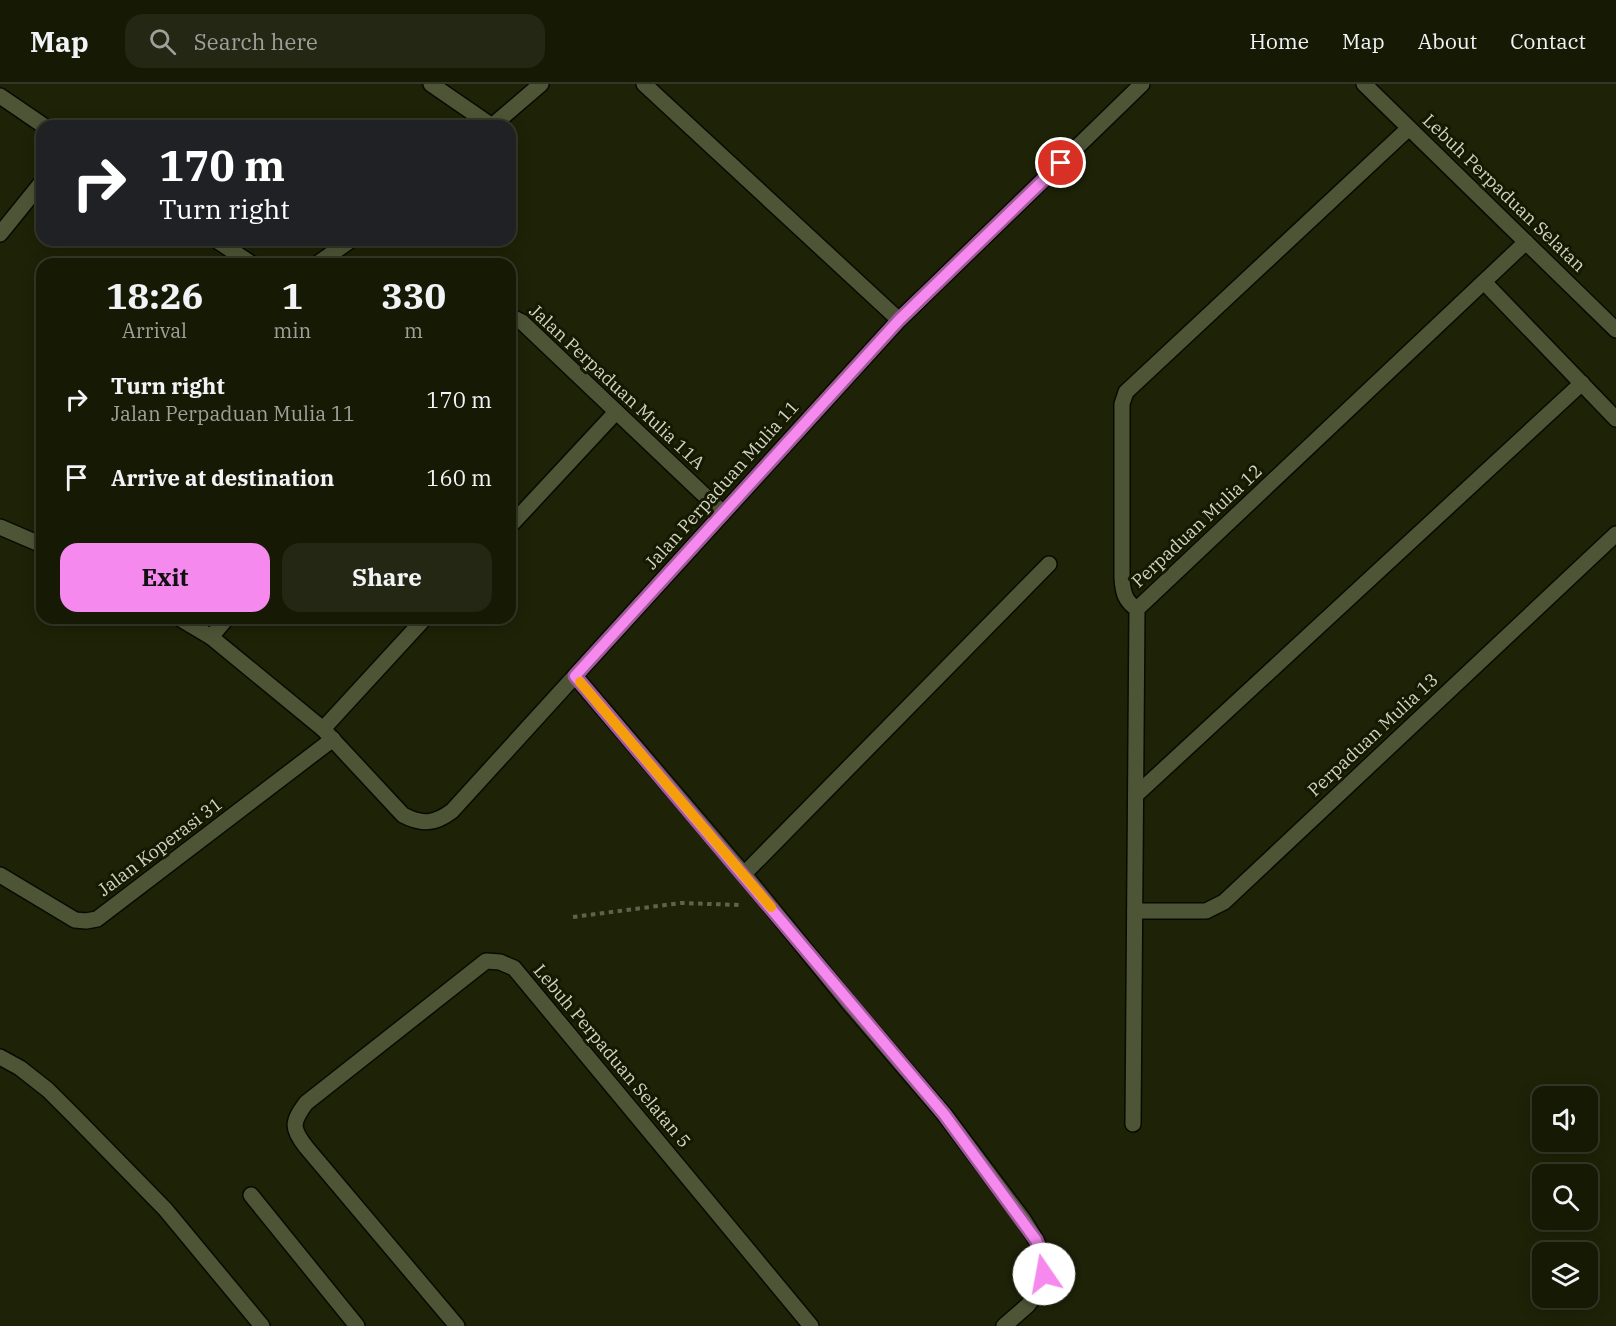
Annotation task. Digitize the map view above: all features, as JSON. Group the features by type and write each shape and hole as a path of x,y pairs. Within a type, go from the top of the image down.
{"street":[{"path":"431,84 483,120"},
{"path":"499,120 541,84"},
{"path":"644,84 899,320"},
{"name":"Jalan Perpaduan Mulia 11","path":"189,624 212,637 328,734 403,815 415,821 428,823 441,819 452,811 899,320 1142,84"},
{"name":"Lebuh Perpaduan Selatan","path":"1364,84 1616,330"},
{"path":"0,96 36,121"},
{"path":"1137,609 1128,603 1122,579 1122,404 1126,392 1409,128"},
{"path":"0,234 36,189"},
{"name":"Perpaduan Mulia 12","path":"1133,1124 1137,609 1526,242"},
{"path":"225,246 243,258"},
{"path":"326,258 342,246"},
{"path":"1484,282 1616,419"},
{"name":"Jalan Perpaduan Mulia 11A","path":"516,319 522,322 723,513"},
{"path":"1136,795 1582,383"},
{"path":"516,520 616,412"},
{"path":"0,527 36,542"},
{"name":"Perpaduan Mulia 13","path":"1135,911 1206,911 1224,902 1616,534"},
{"path":"744,874 1049,564"},
{"path":"212,637 222,624"},
{"name":"Jalan Koperasi 31","path":"0,875 65,916 75,920 97,919 328,734 420,624"},
{"path":"575,676 944,1114 1036,1240 1042,1256 1044,1274 1038,1291 1028,1305 1004,1326"},
{"name":"Lebuh Perpaduan Selatan 5","path":"457,1326 306,1147 296,1134 295,1119 306,1103 486,961 500,962 514,968 811,1326"},
{"path":"0,1057 20,1068 74,1116 165,1209 262,1326"},
{"path":"250,1195 357,1326"}],"path":[{"path":"573,916 681,903 770,906"}],"slow traffic":[{"path":"580,682 771,907"}],"route":[{"path":"1044,1274 1042,1256 1036,1240 944,1114 575,676 899,320 1061,163"}]}
